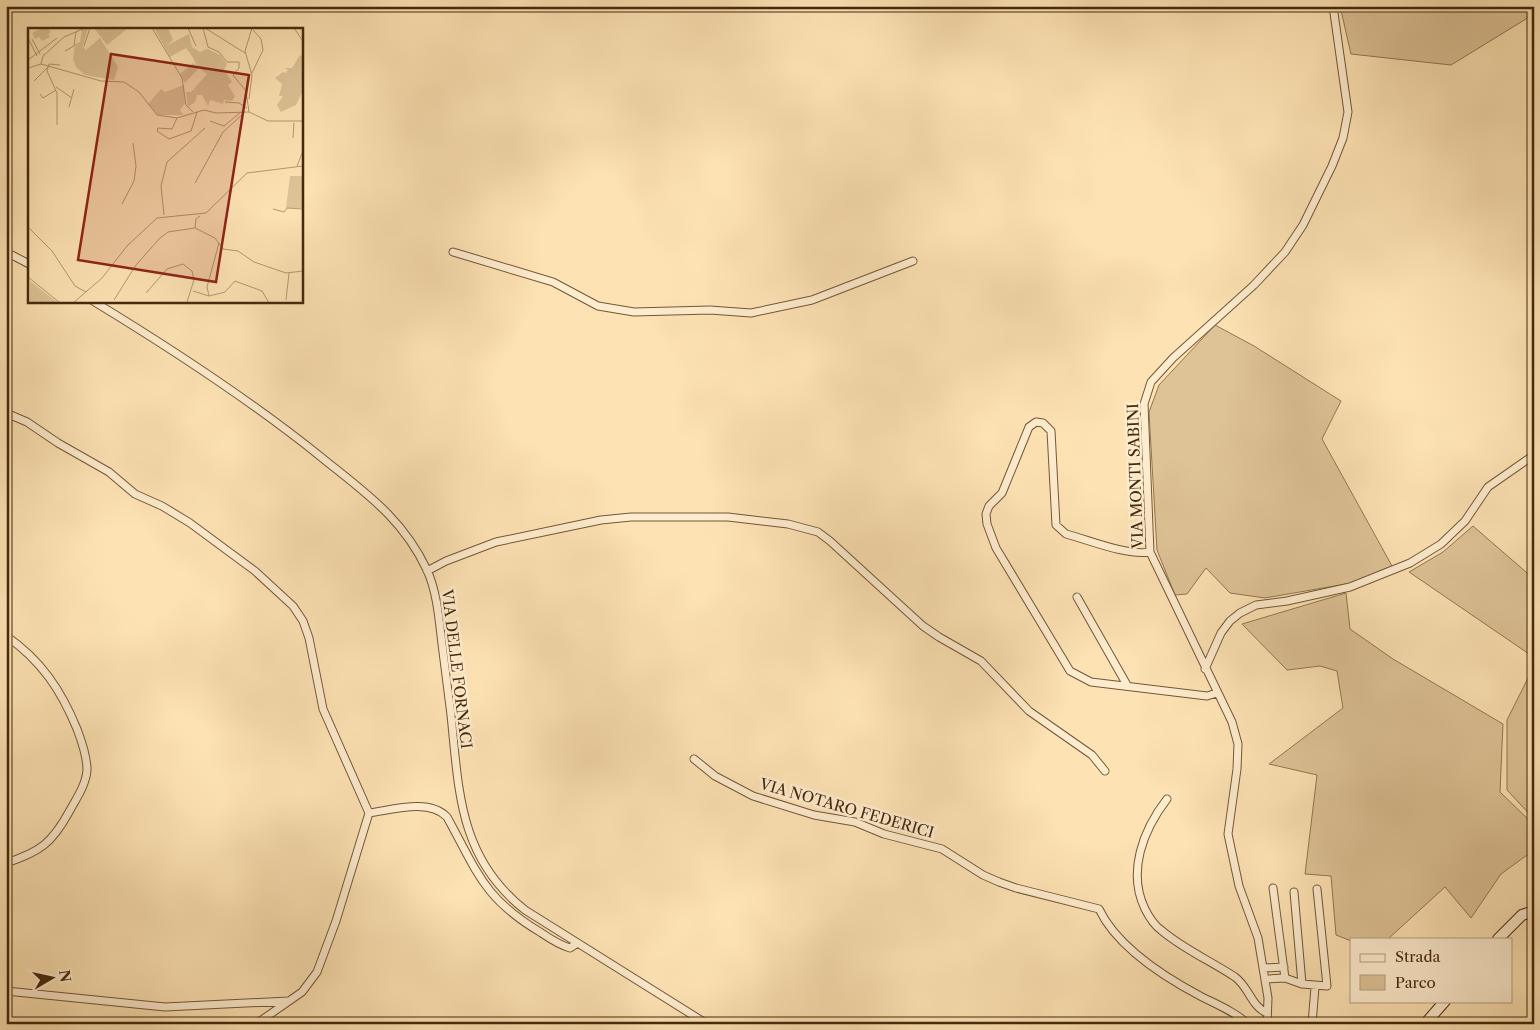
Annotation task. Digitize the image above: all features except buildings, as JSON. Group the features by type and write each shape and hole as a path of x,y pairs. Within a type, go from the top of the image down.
{"main road":[{"path":"1499,938 1520,916 1534,912"},
{"path":"1425,1024 1444,1002"}],"street":[{"name":"VIA MONTI SABINI","path":"1267,1024 1265,979 1258,938 1239,886 1228,834 1238,769 1238,744 1232,722 1150,552 1144,409 1151,382 1172,358 1254,285 1280,258 1303,225 1332,166 1343,138 1348,112 1333,6"},
{"path":"6,252 28,263"},
{"path":"453,252 553,282 598,306 634,312 710,310 751,313 812,300 913,261"},
{"name":"VIA DELLE FORNACI","path":"95,302 233,390 370,495 397,521 427,571 438,613 455,770 469,835 483,865 506,894 525,910 576,944 707,1024"},
{"path":"6,413 27,422 58,443 109,472 134,494 162,506 190,523 252,568 293,606 303,621 309,638 323,709 369,813 336,921 318,968 308,985 290,1001 256,1024"},
{"path":"1150,552 1142,553 1122,549 1066,534 1059,530 1056,525 1052,431 1043,423 1036,422 1029,427 1002,493 989,506 986,514 991,538 1070,671 1091,682 1207,696 1218,694"},
{"path":"1205,669 1221,633 1230,621 1240,613 1256,605 1288,601 1350,587 1410,563 1441,544 1465,521 1488,487 1534,455"},
{"path":"427,571 446,561 496,542 601,520 631,517 728,517 812,529 830,541 923,626 981,661 1029,711 1092,755 1105,771"},
{"path":"1077,597 1127,685"},
{"path":"6,636 35,660 58,689 81,739 87,770 82,788 48,843 35,853 6,863"},
{"name":"VIA NOTARO FEDERICI","path":"694,760 715,776 753,796 814,815 855,822 884,834 942,849 983,875 998,882 1099,909 1104,921 1159,972 1248,1024"},
{"path":"1167,799 1148,831 1136,866 1139,891 1144,906 1159,929 1236,978 1258,1009 1268,1013"},
{"path":"369,813 420,807 442,812 448,819 479,878 506,909 523,922 563,945 570,948 576,944"},
{"path":"1273,888 1285,978"},
{"path":"1265,979 1285,978 1315,987 1328,986 1317,888"},
{"path":"1294,892 1302,984"},
{"path":"1263,968 1284,968"},
{"path":"1312,1024 1315,987"},
{"path":"6,991 165,1007 290,1001"}],"green space":[{"path":"1340,6 1534,6 1534,10 1526,19 1451,65 1351,54"},
{"path":"1215,325 1254,346 1341,401 1322,439 1392,566 1352,583 1265,598 1230,593 1206,568 1187,594 1175,595 1157,550 1149,412 1159,385"},
{"path":"1473,526 1534,579 1532,656 1409,572 1443,552"},
{"path":"1346,593 1350,629 1393,659 1503,724 1500,792 1534,825 1534,850 1501,874 1471,918 1445,887 1389,938 1350,938 1350,941 1336,935 1331,876 1305,874 1317,775 1269,764 1343,708 1337,671 1320,666 1287,670 1242,624"},
{"path":"1534,666 1534,819 1507,790 1507,720"}]}
